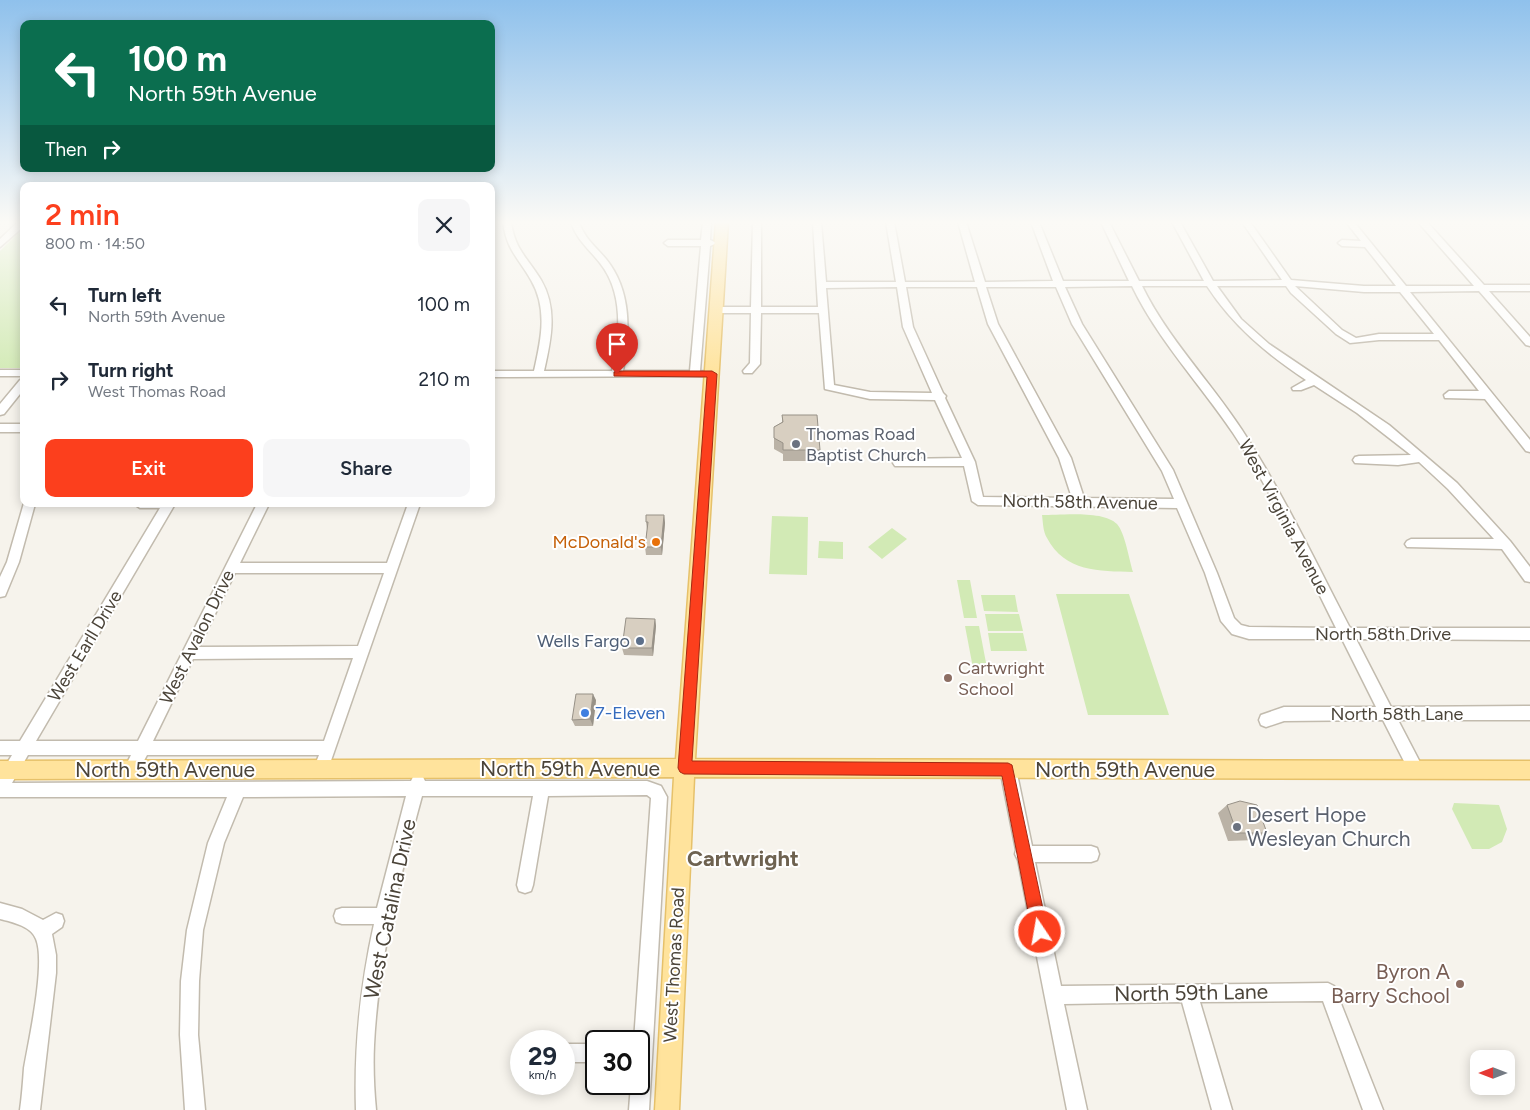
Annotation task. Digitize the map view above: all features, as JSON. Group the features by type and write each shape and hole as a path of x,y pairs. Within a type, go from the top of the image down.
{"main road":[{"name":"West Thomas Road","path":"667,1110 703,374 716,310 718,274"},
{"name":"North 59th Avenue","path":"6,770 321,770 419,778 684,768 1530,770"}],"street":[{"path":"531,274 544,298 549,317 548,334 538,374"},
{"path":"610,274 617,288 624,316 623,345 617,374"},
{"name":"West Thomas Road","path":"703,374 705,274"},
{"path":"748,371 755,364 757,274"},
{"path":"821,274 829,387 875,396 941,396"},
{"path":"898,274 908,327 941,396 969,462 899,463"},
{"path":"977,274 992,324 1065,458 1079,502"},
{"path":"1055,274 1077,324 1167,470 1182,504"},
{"name":"West Virginia Avenue","path":"1130,274 1150,313 1237,431 1267,479 1416,770"},
{"path":"1206,274 1226,307 1251,334 1362,411 1422,458 1468,501 1506,544 1530,577"},
{"path":"1283,274 1315,310 1339,332 1354,341 1378,337 1442,337"},
{"path":"1391,274 1530,448"},
{"path":"1468,274 1530,344"},
{"path":"822,285 1289,283 1364,289 1530,288"},
{"path":"716,310 824,310"},
{"path":"0,373 20,373"},
{"path":"495,374 703,374"},
{"path":"1296,388 1315,380"},
{"path":"0,411 20,387"},
{"path":"1449,394 1487,395"},
{"path":"0,428 20,428"},
{"path":"1359,460 1398,461 1422,458"},
{"name":"North 58th Avenue","path":"969,462 978,501 1182,504"},
{"name":"North 58th Drive","path":"1182,504 1228,622 1236,630 1249,633 1530,634"},
{"path":"0,592 13,562 27,507"},
{"name":"West Earll Drive","path":"0,789 6,770 25,748 167,507"},
{"name":"West Avalon Drive","path":"131,771 262,507"},
{"path":"321,770 413,507"},
{"path":"1411,544 1506,544"},
{"path":"231,568 392,568"},
{"path":"189,653 362,652"},
{"name":"North 58th Lane","path":"1266,720 1284,714 1530,713"},
{"name":"North 59th Avenue","path":"0,748 329,748"},
{"path":"1008,769 1023,854 1077,1110"},
{"name":"North 59th Avenue","path":"0,789 238,789 419,778 542,788 647,788 656,791"},
{"name":"West Catalina Drive","path":"366,1110 364,1040 372,980 384,916 419,778"},
{"path":"525,885 542,788"},
{"path":"195,1110 189,1036 190,981 195,930 216,843 238,789"},
{"name":"West Thomas Road","path":"643,1030 659,797 656,791"},
{"path":"1023,854 1091,854"},
{"path":"0,910 49,926 46,947 47,968 34,1062 30,1110"},
{"path":"342,916 384,916"},
{"name":"North 59th Lane","path":"1054,996 1328,992 1373,1110"},
{"path":"1188,993 1222,1110"},
{"path":"650,1053 669,1052"},
{"name":"West Thomas Road","path":"640,1095 640,1110"}],"green space":[{"path":"0,274 20,274 20,368 0,368"},
{"path":"1081,514 1111,520 1120,528 1133,572 1096,570 1063,558 1054,549 1046,536 1042,515"},
{"path":"772,516 808,517 807,575 769,574"},
{"path":"892,528 907,539 882,559 868,547"},
{"path":"819,541 843,542 843,559 818,558"},
{"path":"957,580 970,580 977,618 964,618"},
{"path":"1056,594 1129,594 1169,715 1088,715"},
{"path":"981,595 1015,595 1018,612 984,611"},
{"path":"985,614 1019,614 1023,631 988,631"},
{"path":"965,626 979,626 987,668 973,668"},
{"path":"988,633 1023,633 1027,651 991,651"},
{"path":"1454,803 1499,805 1507,829 1502,842 1489,849 1472,849 1452,809"}],"building":[{"name":"Thomas Road Baptist Church","path":"782,415 817,415 820,450 783,450 783,443 774,438 774,427 783,422"},
{"name":"McDonald's","path":"646,515 664,515 661,547 645,547 648,522 646,522"},
{"name":"Wells Fargo","path":"626,618 655,619 652,648 622,648"},
{"path":"576,694 593,694 590,719 572,720"},
{"path":"1240,801 1257,805 1267,833 1237,833 1227,805"}],"place":[{"name":"Thomas Road Baptist Church","path":"796,444"},
{"name":"McDonald's","path":"656,542"},
{"name":"Wells Fargo","path":"640,641"},
{"name":"Cartwright School","path":"948,678"},
{"name":"7-Eleven","path":"585,713"},
{"name":"Desert Hope Wesleyan Church","path":"1237,827"},
{"name":"Byron A Barry School","path":"1460,984"}],"district":[{"name":"Cartwright","path":"743,858"}],"route":[{"path":"617,374 712,374 684,768 1008,769 1023,854 1040,932"}]}
